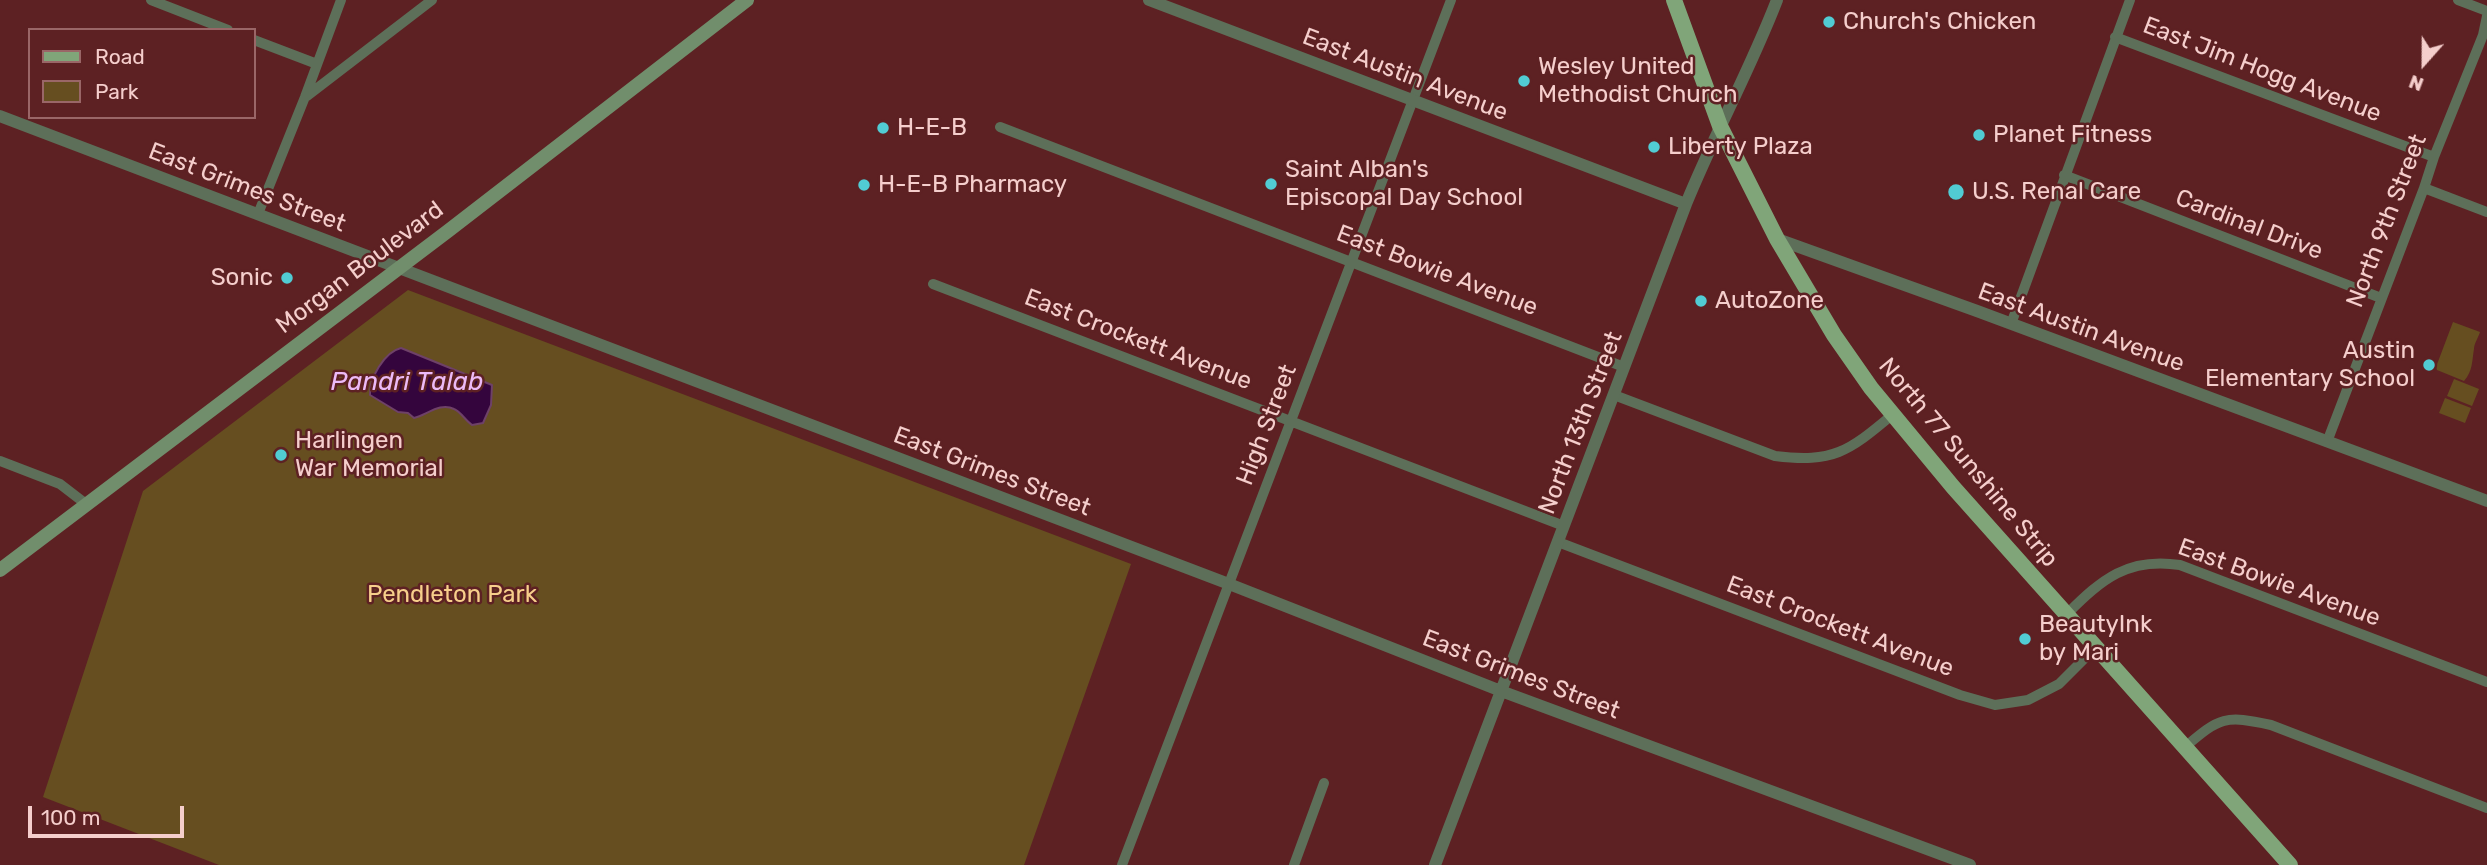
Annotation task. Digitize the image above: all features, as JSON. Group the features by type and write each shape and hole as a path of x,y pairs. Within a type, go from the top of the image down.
{"main road":[{"name":"Morgan Boulevard","path":"0,570 747,0"},
{"name":"North 77 Sunshine Strip","path":"1674,0 1720,127 1777,239 1834,335 1892,415 1953,487 2290,865"}],"street":[{"path":"151,0 223,28"},
{"path":"258,214 341,0"},
{"path":"305,97 432,0"},
{"name":"East Austin Avenue","path":"1149,0 1686,204"},
{"name":"High Street","path":"1122,865 1451,0"},
{"name":"North 13th Street","path":"1437,864 1686,204 1757,51 1777,0"},
{"path":"2011,324 2130,0"},
{"path":"2458,0 2487,13"},
{"name":"North 9th Street","path":"2327,442 2434,157 2485,36 2487,13"},
{"name":"East Jim Hogg Avenue","path":"2115,37 2434,157"},
{"path":"256,41 317,64"},
{"name":"East Grimes Street","path":"0,116 1229,584 1501,691 1970,865"},
{"name":"East Bowie Avenue","path":"1000,127 1352,260 1624,367"},
{"name":"Cardinal Drive","path":"2064,175 2381,298"},
{"path":"2424,188 2487,212"},
{"name":"East Austin Avenue","path":"1777,239 2487,501"},
{"name":"East Crockett Avenue","path":"933,284 1564,526"},
{"path":"1614,396 1774,456 1801,459 1823,458 1845,451 1892,415"},
{"path":"0,461 60,484 86,504"},
{"name":"East Crockett Avenue","path":"1558,542 1960,695 1995,705 2028,700 2059,684 2096,647"},
{"name":"East Bowie Avenue","path":"2067,614 2097,585 2120,571 2159,562 2180,565 2487,682"},
{"path":"2185,747 2223,719 2241,718 2271,725 2487,808"},
{"path":"1294,865 1324,783"}],"green space":[{"name":"Pendleton Park","path":"408,290 1131,564 1024,865 219,865 43,797 143,491"},
{"path":"2453,322 2480,332 2471,369 2464,381 2437,370 2436,367"},
{"path":"2454,379 2479,389 2472,406 2447,396"},
{"path":"2445,398 2471,408 2465,423 2439,413"}],"water":[{"name":"Pandri Talab","path":"401,348 492,385 491,405 483,423 472,425 459,412 449,407 414,418 370,395 372,381 383,360"}],"place":[{"name":"Church's Chicken","path":"1829,22"},
{"name":"Wesley United Methodist Church","path":"1524,81"},
{"name":"H-E-B","path":"883,128"},
{"name":"Planet Fitness","path":"1979,135"},
{"name":"Liberty Plaza","path":"1654,147"},
{"name":"Saint Alban's Episcopal Day School","path":"1271,184"},
{"name":"H-E-B Pharmacy","path":"864,185"},
{"name":"U.S. Renal Care","path":"1956,192"},
{"name":"Sonic","path":"287,278"},
{"name":"AutoZone","path":"1701,301"},
{"name":"Austin Elementary School","path":"2429,365"},
{"name":"Harlingen War Memorial","path":"281,455"},
{"name":"BeautyInk by Mari","path":"2025,639"}]}
